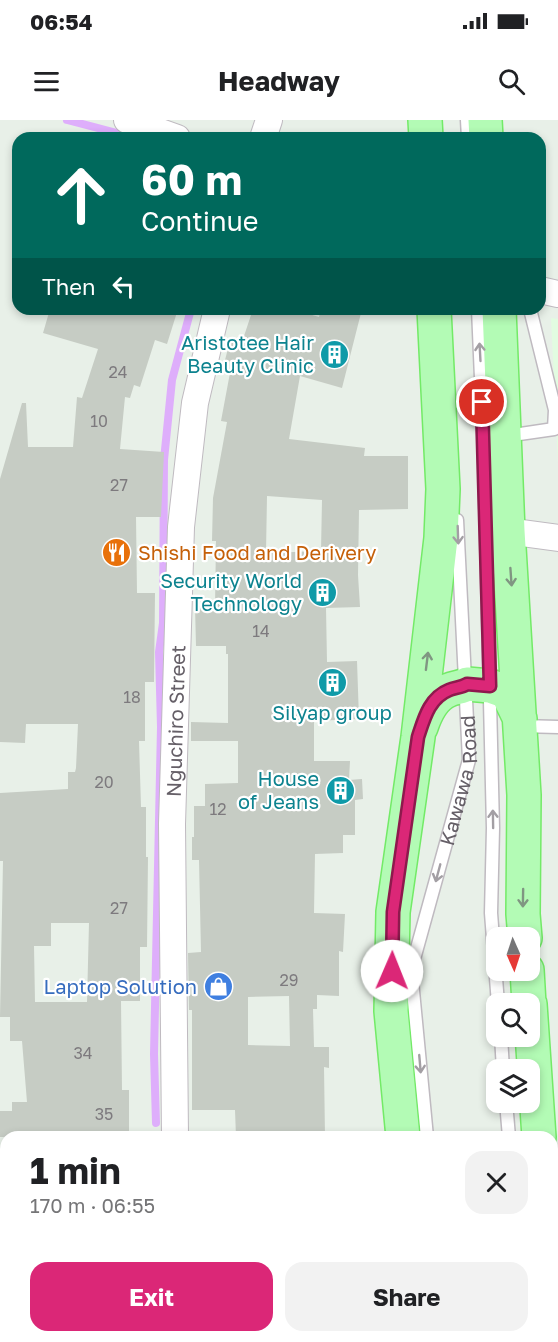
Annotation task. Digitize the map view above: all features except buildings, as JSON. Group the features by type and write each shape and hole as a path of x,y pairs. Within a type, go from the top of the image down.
{"main road":[{"path":"402,1131 391,1011 393,912 418,737 441,538 443,489 434,315"},
{"path":"499,315 508,531 524,795 524,927"},
{"path":"418,737 433,701 448,690 477,686 507,692 521,723"},
{"path":"533,1047 539,1131"}],"street":[{"path":"127,120 160,132"},
{"name":"Nguchiro Street","path":"175,1131 172,824 181,527 195,403 216,315"},
{"path":"508,531 558,538"}],"lane":[{"name":"Kawawa Road","path":"426,1131 411,970 469,760 477,686 484,448 478,315"},
{"path":"504,437 554,429 555,410 531,315"},
{"name":"Kawawa Road","path":"456,509 493,828 491,913 497,993"},
{"path":"521,723 558,727"},
{"path":"507,1113 508,1131"}],"shaded area":[{"path":"551,318 558,319 558,463"}],"waterway":[{"path":"67,120 113,132"},
{"path":"156,1123 154,1054 164,460 172,380 189,315"}],"place":[{"name":"Aristotee Hair Beauty Clinic","path":"335,354"},
{"name":"Shishi Food and Derivery","path":"117,552"},
{"name":"Security World Technology","path":"323,592"},
{"name":"Silyap group","path":"332,682"},
{"name":"House of Jeans","path":"340,790"},
{"name":"Laptop Solution","path":"218,986"}],"route":[{"path":"392,971 393,912 418,737 424,718 433,701 448,690 467,684 490,686 482,402"}]}
